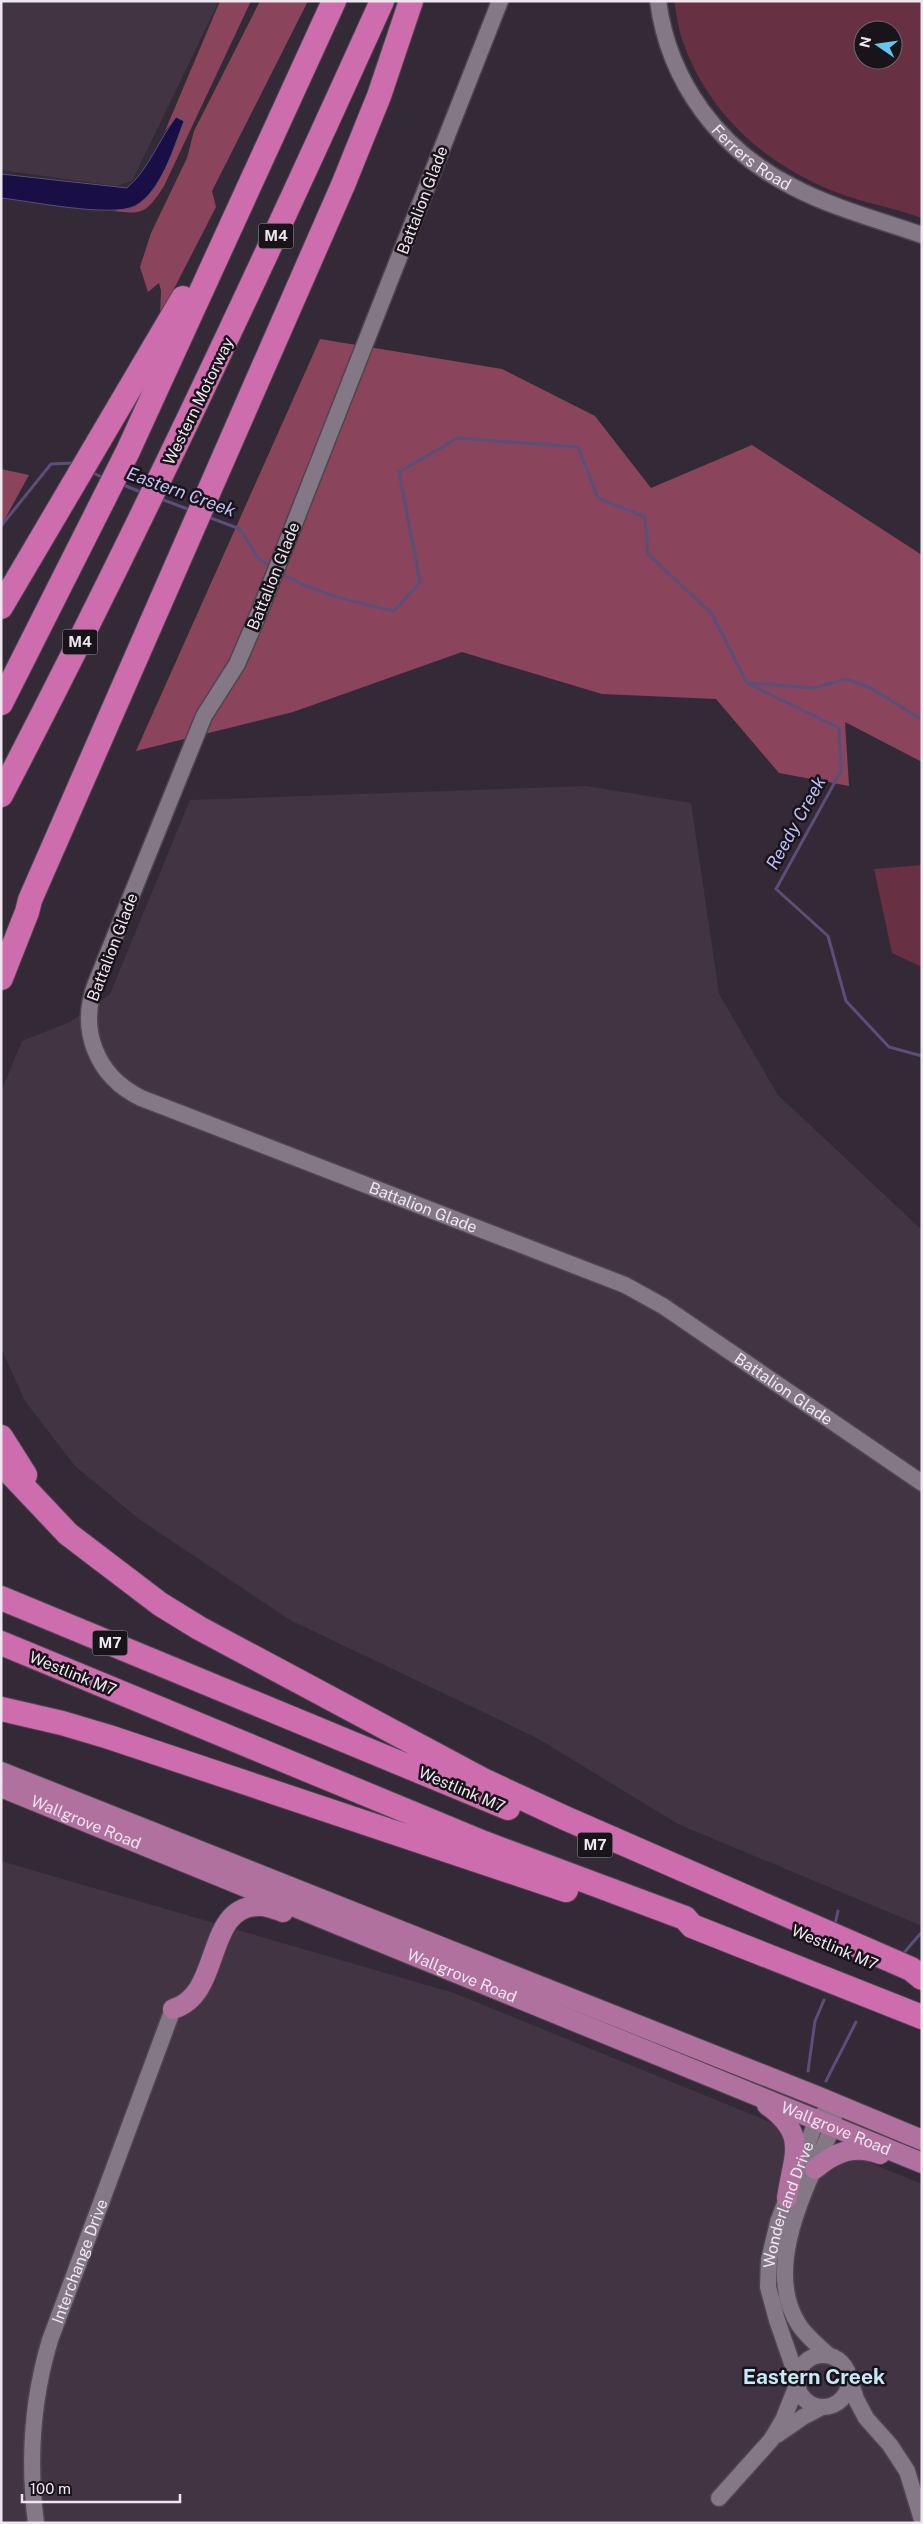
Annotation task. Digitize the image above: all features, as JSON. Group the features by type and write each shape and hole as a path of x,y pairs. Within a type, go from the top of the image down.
{"highway":[{"name":"M4","path":"1,703 128,451 334,1"},
{"name":"Western Motorway","path":"1,795 135,532 262,268 382,1"},
{"path":"1,978 30,900 343,185 379,96 411,1"},
{"path":"1,607 120,408 207,253 223,246"},
{"path":"1,949 21,909 30,900"},
{"path":"1,1437 34,1485 84,1545"},
{"path":"1,1463 68,1534 160,1604 239,1650 485,1781 565,1818 911,1969 922,1980"},
{"name":"Westlink M7","path":"1,1598 281,1713 908,1979 922,1980"},
{"name":"Westlink M7","path":"1,1643 484,1843 685,1918 692,1926 922,2017"},
{"path":"1,1700 62,1723 190,1766 681,1928 692,1926"},
{"path":"1,1709 62,1723"}],"main road":[{"name":"Wallgrove Road","path":"1,1772 418,1947 747,2091 922,2164"},
{"name":"Wallgrove Road","path":"1,1787 374,1940 418,1947 836,2103 922,2140"},
{"path":"173,2009 188,2003 196,1996 202,1987 225,1925 245,1909 262,1906 374,1940"},
{"path":"747,2091 781,2115 794,2134 795,2155 787,2198"},
{"path":"815,2169 833,2156 858,2148 922,2168"}],"street":[{"name":"Battalion Glade","path":"500,1 261,608 237,664 204,716 92,992 88,1013 89,1033 96,1053 107,1072 122,1087 141,1098 625,1285 664,1306 922,1482"},
{"name":"Ferrers Road","path":"658,1 660,22 670,55 682,82 700,108 741,154 794,188 922,235"},
{"name":"Interchange Drive","path":"36,2523 31,2471 34,2417 41,2372 173,2009"},
{"name":"Wonderland Drive","path":"797,2381 776,2320 768,2287 769,2260 776,2229 787,2198 836,2103"},
{"name":"Wonderland Drive","path":"825,2123 815,2169 789,2239 785,2257 785,2281 788,2305 799,2326 828,2355"},
{"path":"719,2498 771,2440 783,2420 805,2362 812,2357 828,2355 843,2364 856,2399 866,2418 900,2459 914,2489 922,2520"},
{"path":"771,2440 803,2417 841,2400 846,2394 849,2379 847,2371"},
{"path":"797,2381 805,2400 824,2407 846,2410 866,2418"}],"shaded area":[{"path":"1,1 219,1 132,181 116,186 1,170"},
{"path":"220,1 251,1 164,186 144,210 138,212 113,211 135,206 176,118 165,131"},
{"path":"260,1 308,1 212,191 216,207 160,316 161,291 159,283 148,292 140,267 151,233 187,158 194,131"},
{"path":"674,1 922,1 922,218 838,193 787,168 764,152 724,114 708,92 694,68 681,37"},
{"path":"176,117 184,121 166,168 152,190 135,206 124,209 90,210 1,198 1,174 127,188 147,164"},
{"path":"320,339 502,369 595,416 651,488 752,445 922,555 922,762 845,722 849,786 779,773 716,699 602,694 462,652 293,712 136,751"},
{"path":"1,469 29,475 1,526"},
{"path":"586,786 691,803 719,994 778,1095 922,1230 922,1926 678,1824 537,1738 290,1620 139,1519 75,1466 25,1401 1,1348 1,1092 22,1041 70,1022 110,994 190,800"},
{"path":"922,865 922,967 892,953 874,869"},
{"path":"1,1861 454,1993 922,2184 922,2523 1,2523"}],"waterway":[{"name":"Eastern Creek","path":"280,572 321,592 394,611 420,582 399,472 458,438 578,447 598,498 645,517 648,554 712,614 747,683 814,688 846,679 871,688 922,720"},
{"name":"Eastern Creek","path":"1,526 51,464 74,463"},
{"name":"Eastern Creek","path":"91,472 106,479"},
{"name":"Eastern Creek","path":"121,484 143,493"},
{"name":"Eastern Creek","path":"161,499 190,510"},
{"name":"Eastern Creek","path":"208,517 240,529 258,558 272,568"},
{"name":"Reedy Creek","path":"749,684 839,728 841,771 776,889 828,936 846,1001 889,1047 922,1056"},
{"path":"835,1924 838,1911"},
{"path":"903,1954 920,1934"},
{"path":"808,2071 815,2021 824,2000"},
{"path":"826,2081 856,2022"}],"district":[{"name":"Eastern Creek","path":"814,2377"}]}
